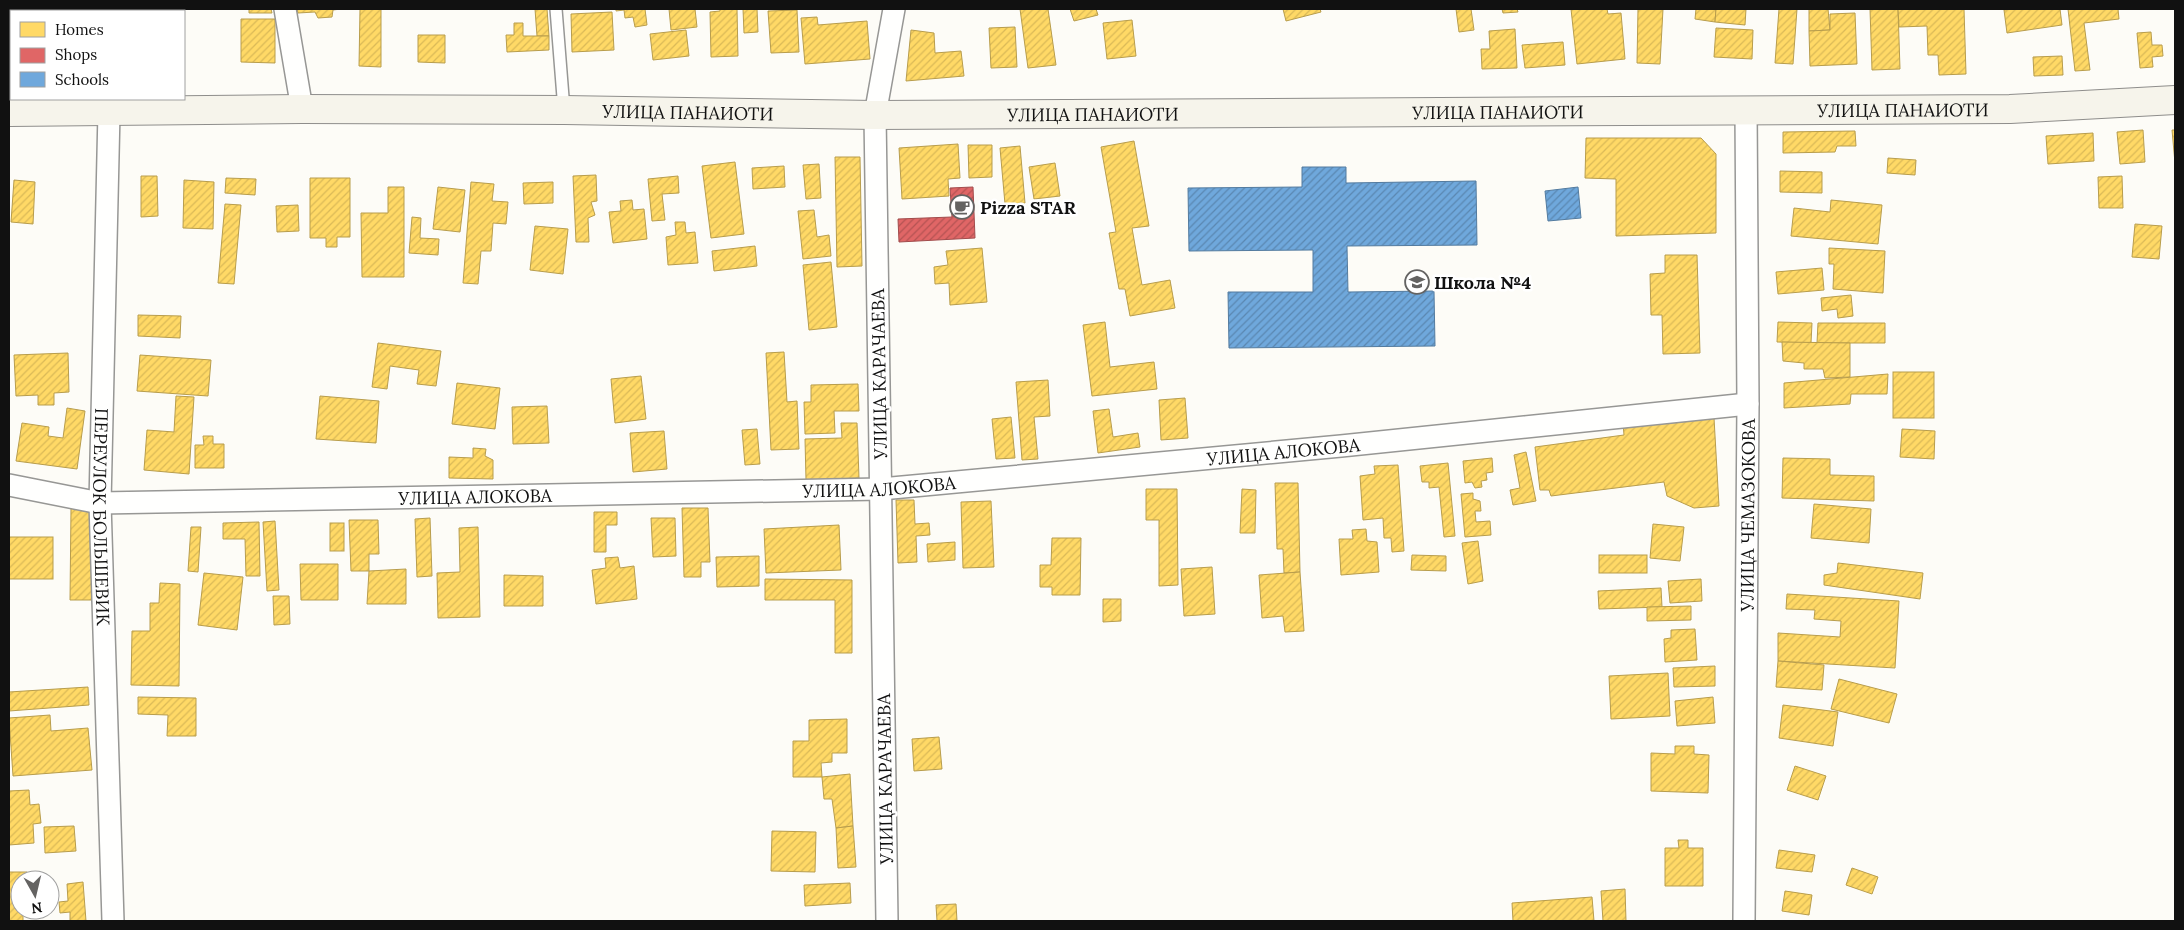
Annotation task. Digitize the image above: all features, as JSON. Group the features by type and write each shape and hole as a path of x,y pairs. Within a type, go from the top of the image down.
{"street":[{"path":"285,9 302,108"},
{"name":"УЛИЦА КАРАЧАЕВА","path":"887,921 875,115 894,9"},
{"name":"УЛИЦА ПАНАИОТИ","path":"9,112 302,108 875,115 2010,109 2175,100"},
{"name":"УЛИЦА ЧЕМАЗОКОВА","path":"1744,921 1748,404 1746,109"},
{"name":"ПЕРЕУЛОК БОЛЬШЕВИК","path":"109,112 100,503 112,921"},
{"name":"УЛИЦА АЛОКОВА","path":"9,485 100,503 881,490 1331,447 1748,404"}],"lane":[{"path":"556,9 564,110"}],"building: Homes":[{"path":"9,9 28,9 10,10 9,56"},
{"path":"150,9 172,9 172,10"},
{"path":"249,9 271,9 272,13 249,13"},
{"path":"297,9 341,9 333,10 332,17 318,18 315,12 298,13"},
{"path":"360,9 381,9 381,67 359,66"},
{"path":"535,9 547,9 549,36 537,36"},
{"path":"616,9 645,9 647,25 635,27 633,17 625,18 624,10 616,11"},
{"path":"669,9 695,9 697,27 671,30"},
{"path":"720,9 737,9 738,56 711,57 710,12 720,11"},
{"path":"743,9 757,9 758,32 744,33"},
{"path":"1020,9 1048,9 1056,65 1028,68"},
{"path":"1070,9 1096,9 1098,15 1074,21"},
{"path":"1283,9 1320,9 1321,12 1286,21"},
{"path":"1456,9 1471,9 1474,30 1459,32"},
{"path":"1502,9 1517,9 1518,12 1503,13"},
{"path":"1571,9 1607,9 1608,14 1621,13 1625,59 1577,64"},
{"path":"1638,9 1663,9 1660,64 1637,63"},
{"path":"1696,9 1716,9 1715,22 1695,19"},
{"path":"1716,9 1746,9 1745,25 1715,22"},
{"path":"1779,9 1797,9 1793,64 1775,63"},
{"path":"1809,9 1828,9 1830,30 1809,31"},
{"path":"1870,9 1898,9 1900,69 1872,70"},
{"path":"1898,9 1964,9 1966,74 1939,75 1938,55 1928,55 1927,26 1899,27"},
{"path":"2060,9 2062,25 2007,33 2004,10"},
{"path":"2068,9 2118,9 2119,19 2084,23 2090,70 2075,71"},
{"path":"797,10 799,52 771,53 768,11"},
{"path":"612,12 614,50 572,52 571,14"},
{"path":"1855,13 1857,64 1810,66 1809,31 1830,30 1830,14"},
{"path":"817,17 818,25 867,21 870,59 805,64 801,18"},
{"path":"241,19 275,19 275,63 241,62"},
{"path":"1132,20 1136,56 1107,59 1103,23"},
{"path":"514,23 523,23 523,36 549,36 549,50 507,52 506,35 514,35"},
{"path":"1015,27 1017,67 991,68 989,28"},
{"path":"1716,28 1753,30 1752,59 1714,57"},
{"path":"1515,29 1517,68 1482,69 1481,49 1490,49 1489,31"},
{"path":"686,30 689,56 653,60 650,34"},
{"path":"911,30 934,33 935,53 961,51 964,76 906,81"},
{"path":"2151,32 2152,45 2162,45 2163,56 2152,57 2153,67 2140,68 2137,33"},
{"path":"418,35 445,35 445,63 418,62"},
{"path":"1563,42 1565,65 1525,68 1522,45"},
{"path":"2062,56 2063,75 2034,76 2033,57"},
{"path":"2143,130 2145,162 2120,164 2117,132"},
{"path":"2172,130 2175,130 2175,163"},
{"path":"1855,131 1856,146 1837,146 1835,152 1783,153 1783,132"},
{"path":"2093,133 2094,161 2048,164 2046,136"},
{"path":"1586,138 1701,138 1716,154 1716,233 1616,236 1616,179 1585,178"},
{"path":"1134,141 1149,226 1132,228 1142,285 1170,280 1175,308 1130,316 1125,289 1119,289 1109,233 1116,232 1101,147"},
{"path":"958,144 960,178 948,179 949,196 902,199 899,148"},
{"path":"968,145 992,145 992,177 969,178"},
{"path":"1020,146 1025,203 1005,204 1000,148"},
{"path":"835,157 860,157 862,266 837,267"},
{"path":"1888,158 1916,160 1915,175 1887,173"},
{"path":"735,162 744,234 711,238 702,166"},
{"path":"1055,163 1060,196 1034,199 1029,167"},
{"path":"819,164 821,198 806,199 803,165"},
{"path":"784,166 785,187 753,189 752,168"},
{"path":"1780,171 1822,172 1822,193 1780,192"},
{"path":"596,175 597,201 591,202 595,215 588,218 589,242 576,242 573,176"},
{"path":"141,176 157,176 158,216 141,217"},
{"path":"678,176 679,193 662,194 665,220 652,221 648,179"},
{"path":"2122,176 2123,208 2099,208 2098,177"},
{"path":"226,178 256,179 255,195 225,193"},
{"path":"310,178 350,178 350,237 337,237 337,247 326,247 326,238 310,238"},
{"path":"14,180 35,182 33,224 11,222"},
{"path":"184,180 214,182 213,229 183,228"},
{"path":"471,182 494,184 492,201 508,202 506,224 493,223 491,251 481,251 478,284 463,283"},
{"path":"553,182 553,203 524,204 523,183"},
{"path":"388,187 404,187 404,277 362,277 361,213 388,213"},
{"path":"438,187 465,190 460,232 433,229"},
{"path":"632,200 633,210 644,209 647,239 613,243 609,212 621,211 620,201"},
{"path":"1831,200 1882,205 1878,244 1791,236 1794,208 1830,212"},
{"path":"225,204 241,205 234,284 218,283"},
{"path":"298,205 299,231 277,232 276,206"},
{"path":"814,210 817,237 829,235 831,256 803,259 798,211"},
{"path":"412,217 421,218 420,238 439,239 438,255 409,253"},
{"path":"675,222 685,222 686,233 695,232 698,263 668,265 666,237 676,235"},
{"path":"2135,224 2162,226 2159,259 2132,257"},
{"path":"535,226 568,229 563,274 530,270"},
{"path":"755,246 757,266 714,271 712,251"},
{"path":"982,248 987,302 950,305 949,283 935,284 934,267 948,265 946,251"},
{"path":"1829,248 1885,251 1883,293 1833,289 1834,264 1829,264"},
{"path":"1665,255 1697,255 1700,353 1663,354 1662,315 1651,315 1650,274 1665,273"},
{"path":"831,262 837,327 809,330 803,265"},
{"path":"1822,268 1824,290 1778,294 1776,272"},
{"path":"1851,295 1853,316 1838,318 1837,309 1822,311 1821,298"},
{"path":"138,315 181,316 180,338 138,336"},
{"path":"1105,322 1110,367 1154,362 1157,389 1092,396 1083,325"},
{"path":"1778,322 1812,323 1811,343 1777,342"},
{"path":"1818,323 1885,323 1885,343 1817,343"},
{"path":"1782,342 1850,343 1850,377 1825,378 1823,369 1804,369 1804,363 1783,361"},
{"path":"378,343 441,351 436,386 417,384 419,370 390,366 387,389 372,387"},
{"path":"784,352 787,402 797,401 799,449 771,450 766,353"},
{"path":"68,353 69,392 54,393 54,405 38,405 38,395 16,396 14,355"},
{"path":"140,355 211,360 208,396 137,391"},
{"path":"1893,372 1934,372 1934,418 1893,418"},
{"path":"1888,374 1887,394 1851,394 1850,404 1784,408 1784,383"},
{"path":"641,376 646,419 615,423 611,379"},
{"path":"1048,380 1050,416 1034,417 1038,459 1022,460 1016,382"},
{"path":"457,383 500,388 495,429 452,424"},
{"path":"858,384 859,411 834,411 835,433 805,434 804,402 811,402 811,385"},
{"path":"176,396 194,397 189,474 144,470 147,430 174,432"},
{"path":"320,396 379,401 376,443 316,439"},
{"path":"1185,398 1188,438 1161,440 1159,400"},
{"path":"547,406 549,443 513,444 512,407"},
{"path":"67,408 85,411 77,469 16,461 22,423 49,427 48,436 63,438"},
{"path":"1109,409 1113,437 1138,433 1140,447 1098,453 1093,411"},
{"path":"1011,417 1015,458 996,459 992,419"},
{"path":"1714,418 1719,506 1694,508 1667,496 1664,482 1551,496 1549,490 1540,490 1535,447 1624,435 1623,423"},
{"path":"841,423 857,423 859,478 806,480 805,439 842,438"},
{"path":"757,429 760,464 745,465 742,430"},
{"path":"1902,429 1935,431 1934,459 1900,457"},
{"path":"664,431 667,469 633,472 630,433"},
{"path":"203,436 213,436 213,444 224,444 224,468 195,468 195,445 204,445"},
{"path":"473,448 486,449 485,456 493,460 493,479 449,478 449,457 473,458"},
{"path":"1526,452 1536,501 1513,505 1510,490 1520,488 1514,455"},
{"path":"1492,458 1493,472 1486,473 1487,480 1481,481 1482,487 1475,488 1472,482 1465,483 1463,461"},
{"path":"1783,458 1830,459 1830,475 1874,476 1874,501 1782,498"},
{"path":"1448,463 1455,536 1444,537 1439,487 1429,488 1429,482 1422,482 1420,466"},
{"path":"1398,465 1404,551 1392,552 1391,538 1384,538 1383,518 1363,520 1360,476 1375,474 1374,466"},
{"path":"1275,483 1298,483 1300,572 1284,573 1283,549 1277,549"},
{"path":"1146,489 1177,489 1178,585 1159,586 1159,520 1146,520"},
{"path":"1242,489 1256,490 1255,533 1240,533"},
{"path":"1473,493 1473,499 1480,501 1481,511 1475,511 1476,522 1490,521 1491,535 1465,537 1461,494"},
{"path":"896,500 914,500 915,524 929,523 930,535 916,536 917,562 898,563"},
{"path":"991,501 994,567 963,568 961,502"},
{"path":"1814,504 1871,509 1869,543 1811,538"},
{"path":"71,508 93,509 92,600 70,600"},
{"path":"682,508 708,508 710,562 701,562 701,577 684,577"},
{"path":"594,512 617,512 617,525 606,525 606,552 594,552"},
{"path":"430,518 432,576 417,577 415,519"},
{"path":"651,518 675,518 676,556 653,557"},
{"path":"349,520 378,520 379,554 369,554 369,571 351,571"},
{"path":"275,521 279,590 267,591 263,522"},
{"path":"259,522 260,576 246,576 245,539 223,539 223,523"},
{"path":"330,523 344,523 344,551 330,551"},
{"path":"1653,524 1684,527 1680,561 1650,558"},
{"path":"839,525 841,570 766,573 764,529"},
{"path":"191,527 201,527 198,572 188,571"},
{"path":"478,527 480,617 438,618 437,573 460,572 459,528"},
{"path":"1366,529 1367,541 1377,542 1379,572 1341,575 1339,539 1353,539 1352,530"},
{"path":"9,537 53,537 53,579 9,579"},
{"path":"1052,538 1081,538 1080,595 1052,595 1052,587 1040,587 1040,565 1051,565"},
{"path":"1478,541 1483,581 1468,584 1462,543"},
{"path":"955,542 955,560 928,562 927,544"},
{"path":"1412,555 1446,556 1446,571 1411,570"},
{"path":"1599,555 1647,555 1647,573 1599,573"},
{"path":"759,556 759,586 717,587 716,557"},
{"path":"618,557 620,568 634,566 637,599 596,604 592,570 606,568 605,558"},
{"path":"1838,563 1923,573 1920,599 1824,585 1824,575 1837,573"},
{"path":"300,564 338,564 338,600 301,600"},
{"path":"1212,567 1215,614 1184,616 1181,569"},
{"path":"406,569 406,604 367,604 369,571"},
{"path":"1300,572 1304,631 1285,632 1283,616 1262,618 1259,575"},
{"path":"204,573 243,577 237,630 198,625"},
{"path":"504,575 543,576 543,606 504,606"},
{"path":"765,579 852,580 852,653 835,653 835,600 765,600"},
{"path":"1701,579 1702,601 1670,603 1668,581"},
{"path":"160,583 180,584 179,686 131,685 132,631 150,631 150,603 159,603"},
{"path":"1661,588 1662,607 1599,609 1598,591"},
{"path":"1787,594 1899,601 1895,668 1778,661 1778,633 1840,637 1841,621 1814,619 1815,610 1786,609"},
{"path":"273,596 289,596 290,624 274,625"},
{"path":"1103,599 1121,599 1121,621 1103,622"},
{"path":"1691,606 1691,620 1647,621 1647,607"},
{"path":"1695,629 1697,660 1665,662 1664,639 1671,638 1671,630"},
{"path":"1778,661 1824,665 1822,690 1776,687"},
{"path":"1715,666 1715,686 1674,687 1673,668"},
{"path":"1668,673 1670,716 1611,719 1609,676"},
{"path":"1839,679 1897,694 1889,723 1831,709"},
{"path":"88,687 89,705 9,711 9,692"},
{"path":"138,697 196,698 196,736 167,736 168,715 138,714"},
{"path":"1713,697 1715,723 1677,726 1675,701"},
{"path":"1783,705 1838,712 1833,746 1779,738"},
{"path":"50,715 51,731 88,728 92,770 13,776 9,718"},
{"path":"847,719 847,753 832,753 832,762 821,763 822,777 793,777 793,741 809,741 809,720"},
{"path":"939,737 942,769 914,771 912,739"},
{"path":"1675,746 1694,746 1694,754 1709,755 1708,793 1651,791 1651,753 1675,754"},
{"path":"1795,766 1826,776 1818,800 1787,790"},
{"path":"850,774 853,826 836,828 832,799 824,799 822,777"},
{"path":"29,790 30,805 39,804 41,823 33,824 34,843 9,845 9,791"},
{"path":"74,826 76,851 45,853 44,827"},
{"path":"853,826 856,867 838,868 836,828"},
{"path":"772,831 816,832 815,872 771,871"},
{"path":"1678,840 1688,840 1688,848 1703,848 1703,886 1665,886 1665,848 1679,848"},
{"path":"1779,850 1815,855 1812,872 1776,868"},
{"path":"1852,868 1878,877 1872,894 1846,885"},
{"path":"10,872 10,920 23,921 9,921"},
{"path":"83,882 86,921 70,921 70,912 60,913 60,902 68,901 67,884"},
{"path":"850,883 851,903 805,906 804,885"},
{"path":"1625,889 1626,921 1603,921 1601,891"},
{"path":"1785,891 1812,895 1809,915 1782,911"},
{"path":"1592,897 1594,921 1513,921 1512,903"},
{"path":"956,904 957,921 937,921 936,905"}],"building: Shops":[{"name":"Pizza STAR","path":"973,187 975,238 899,242 898,219 952,217 950,188"}],"building: Schools":[{"path":"1302,167 1346,167 1346,183 1476,181 1477,245 1347,246 1348,292 1434,291 1435,346 1229,348 1228,292 1313,292 1313,250 1189,251 1188,188 1302,187"},
{"path":"1578,187 1581,218 1548,221 1545,191"}],"place":[{"name":"Pizza STAR","path":"962,207"},
{"name":"Школа №4","path":"1417,282"}]}
